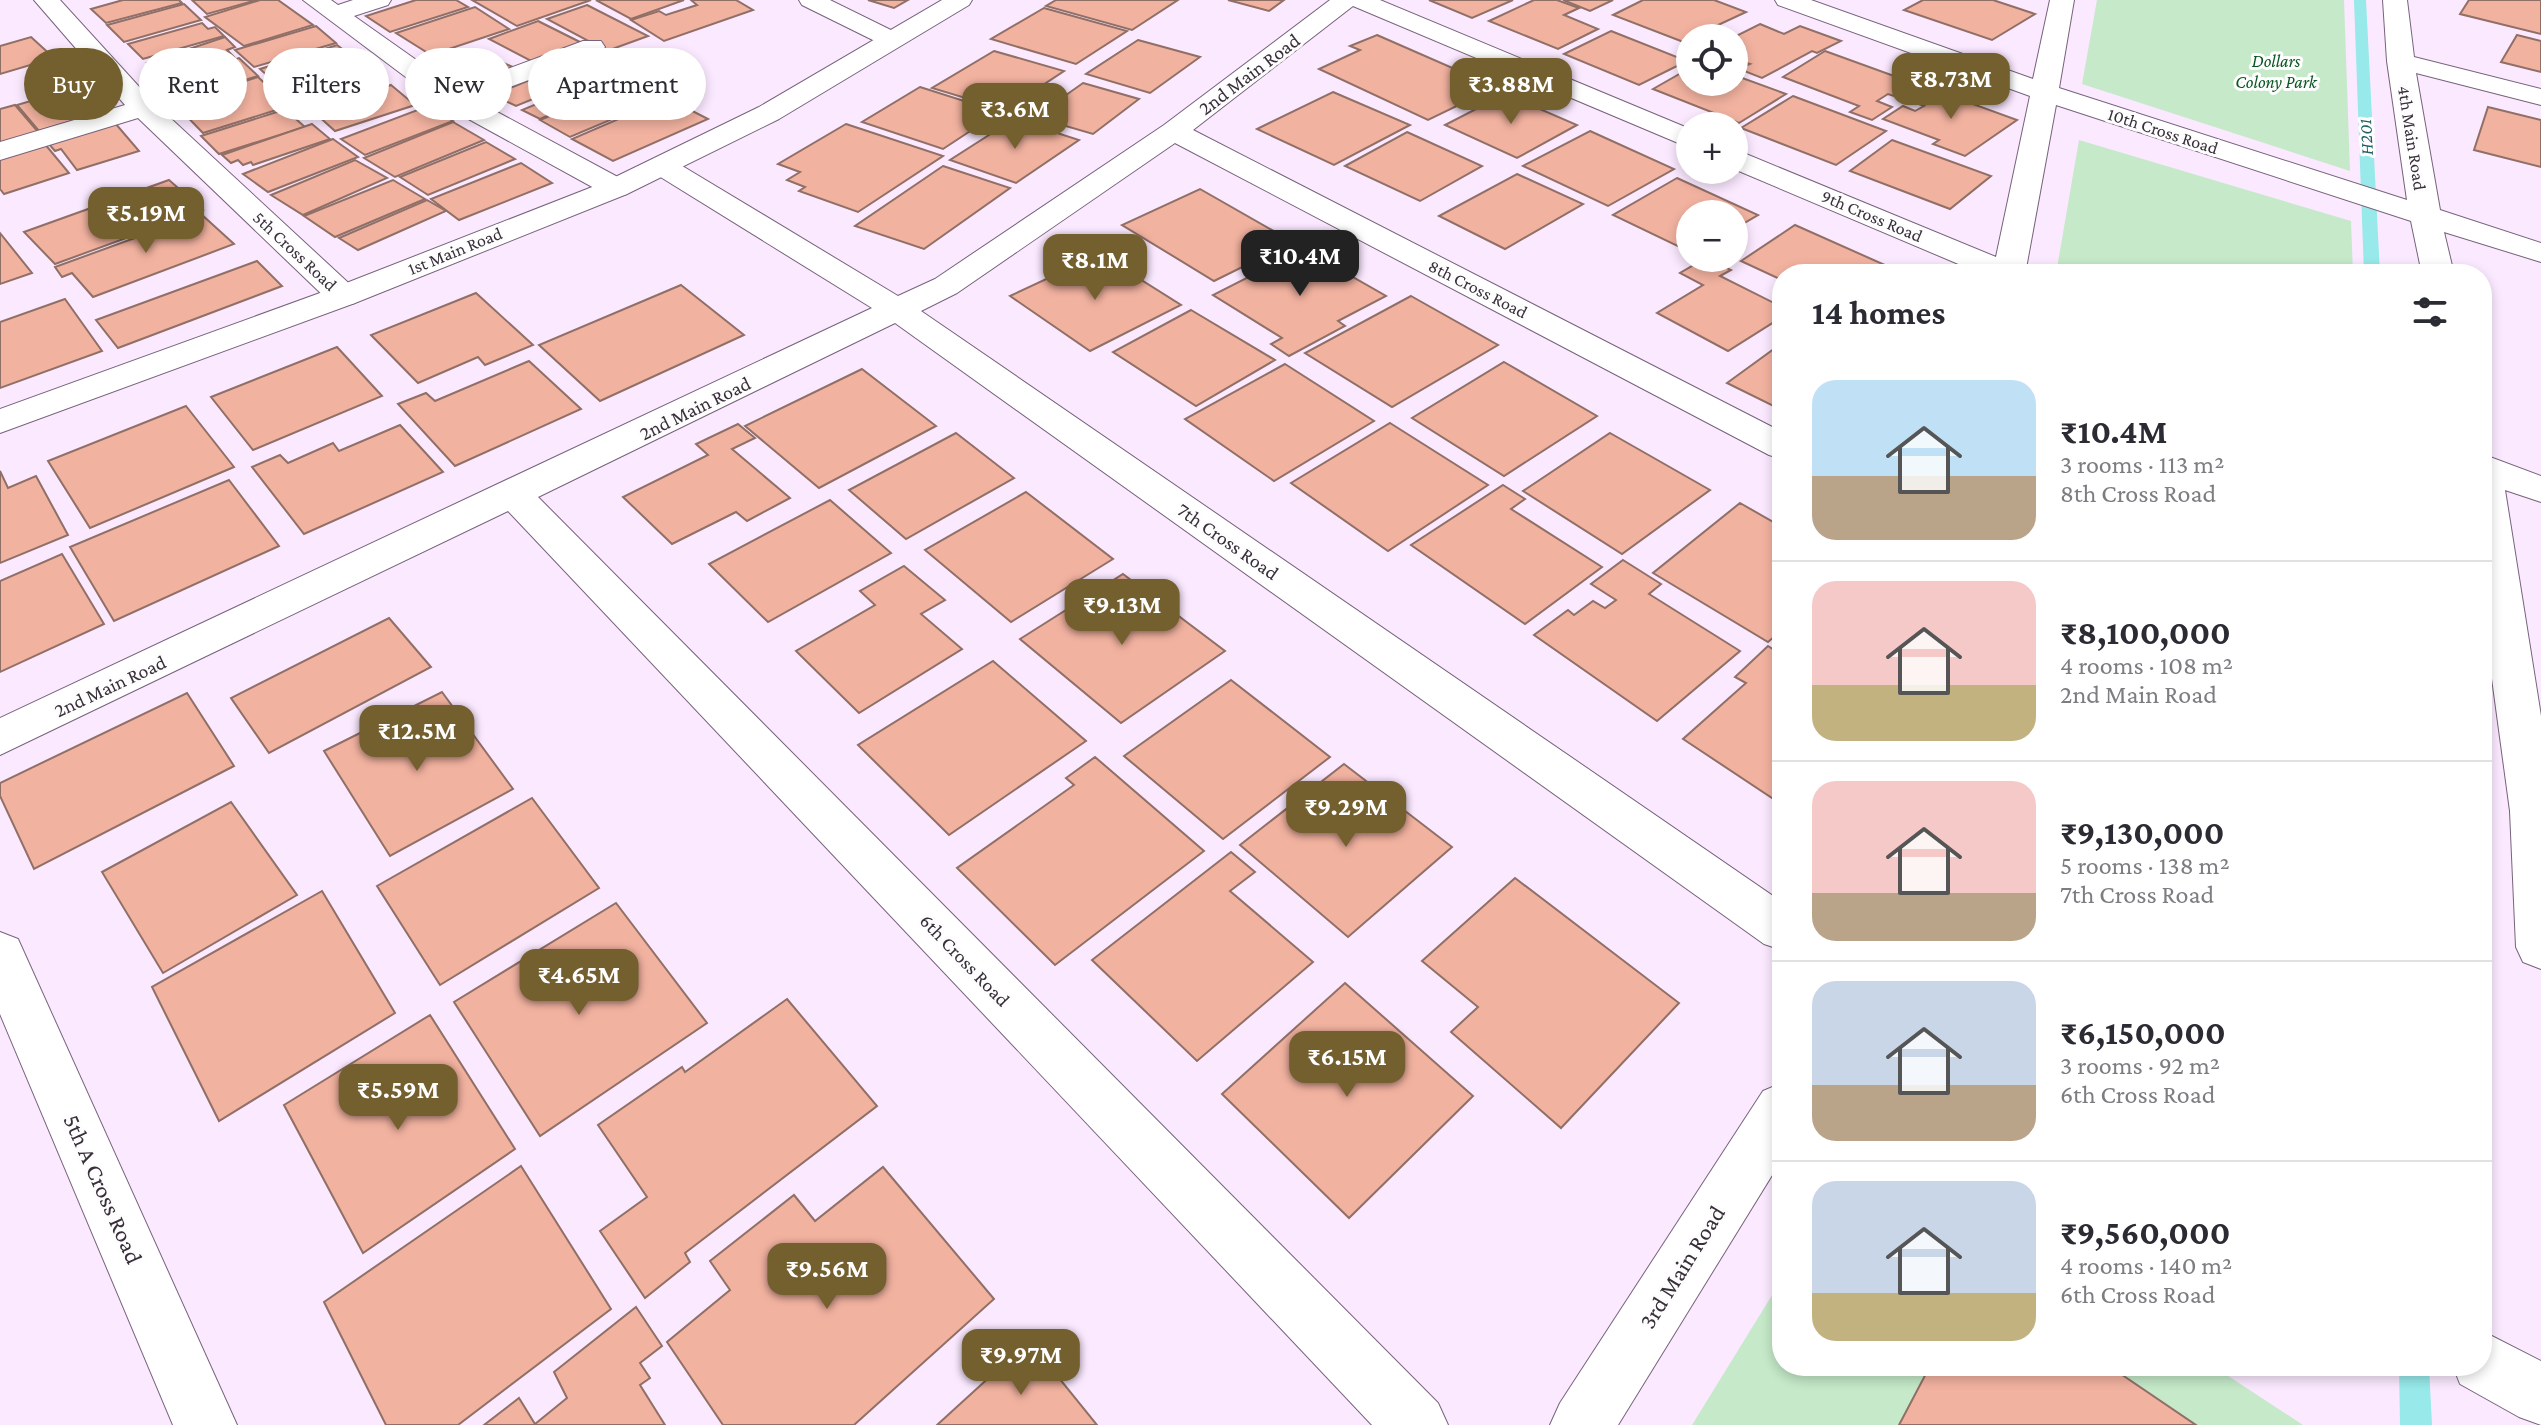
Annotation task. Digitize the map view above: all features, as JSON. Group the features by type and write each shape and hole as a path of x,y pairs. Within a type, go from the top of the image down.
{"street":[{"name":"5th Cross Road","path":"46,0 139,104"},
{"path":"324,7 379,0"},
{"path":"811,0 892,40"},
{"name":"1st Main Road","path":"0,422 343,296 664,167 769,113 960,0"},
{"name":"2nd Main Road","path":"0,738 946,286 1174,131 1346,0"},
{"path":"1359,0 1676,133"},
{"name":"10th Cross Road","path":"1787,0 2044,92 2541,253"},
{"path":"2011,264 2062,0"},
{"name":"4th Main Road","path":"2395,0 2400,61 2424,217 2436,264"},
{"path":"324,7 405,65"},
{"path":"512,77 592,47"},
{"path":"2400,61 2541,97"},
{"path":"0,151 139,109"},
{"name":"5th Cross Road","path":"156,120 343,296"},
{"path":"491,120 616,188"},
{"name":"8th Cross Road","path":"1174,131 1772,442"},
{"name":"9th Cross Road","path":"1748,164 1985,264"},
{"name":"7th Cross Road","path":"664,167 898,310 1772,922"},
{"path":"2492,472 2541,490"},
{"name":"6th Cross Road","path":"514,495 1416,1425"},
{"path":"2492,531 2537,812 2541,947"},
{"name":"5th A Cross Road","path":"0,954 205,1425"},
{"name":"3rd Main Road","path":"1582,1425 1772,1125"},
{"path":"2492,1368 2541,1395"}],"green space":[{"name":"Dollars Colony Park","path":"2097,0 2344,0 2350,171 2082,84"},
{"path":"2079,140 2351,221 2353,264 2058,264"},
{"path":"1772,1295 1772,1376 2228,1376 2303,1425 1692,1425"}],"building":[{"path":"123,0 179,0 182,3 106,23 91,9"},
{"path":"192,0 257,0 207,14"},
{"path":"260,0 278,0 313,25 244,46 205,17"},
{"path":"416,0 456,0 468,7 390,32 366,16"},
{"path":"472,0 591,0 517,26"},
{"path":"596,0 684,0 631,19"},
{"path":"691,0 736,0 753,10 664,41 631,20 659,11 666,15 697,5"},
{"path":"868,0 908,0 894,8"},
{"path":"1056,0 1178,0 1132,30 1046,6"},
{"path":"1228,0 1284,0 1269,11"},
{"path":"1429,0 1513,0 1472,18"},
{"path":"1534,0 1557,0 1579,8 1564,15 1598,29 1558,49 1489,21"},
{"path":"1563,0 1613,0 1590,11"},
{"path":"1643,0 1714,0 1746,12 1720,24 1676,24 1676,39 1613,15"},
{"path":"1923,0 1993,0 2035,14 1992,40 1904,10"},
{"path":"2469,0 2541,0 2541,34 2460,14"},
{"path":"184,4 201,20 124,42 107,25"},
{"path":"587,5 648,36 615,48 601,48 547,19"},
{"path":"475,7 509,29 452,48 420,48 396,33"},
{"path":"1044,8 1127,31 1076,64 991,39"},
{"path":"538,21 582,43 569,48 528,48 528,59 512,51 512,48 489,39"},
{"path":"202,23 208,29 215,27 224,36 182,48 139,48 139,55 128,44"},
{"path":"1760,24 1784,34 1800,26 1841,41 1817,53 1812,51 1762,78 1748,73 1748,30"},
{"path":"316,26 336,43 319,48 263,48 263,64 254,67 247,61 247,48 242,48"},
{"path":"1611,31 1676,57 1676,66 1639,85 1564,54"},
{"path":"1377,35 1496,87 1428,120 1319,69 1360,50 1350,46"},
{"path":"2517,35 2541,41 2541,72 2501,62"},
{"path":"31,37 43,48 24,48 24,67 0,74 0,46"},
{"path":"225,37 235,47 232,48 192,48"},
{"path":"1138,40 1200,57 1150,93 1086,74"},
{"path":"994,51 1064,71 1005,110 932,88"},
{"path":"1825,51 1919,85 1900,98 1888,94 1877,101 1892,107 1872,120 1850,112 1859,106 1783,77"},
{"path":"247,66 258,76 247,79"},
{"path":"1676,76 1676,96 1748,96 1748,80 1786,94 1748,117 1748,112 1711,112 1653,89"},
{"path":"258,77 263,82 263,114 247,119 247,80"},
{"path":"528,81 528,101 516,106 512,104 512,87"},
{"path":"1083,83 1139,99 1093,134 1035,117"},
{"path":"389,86 405,97 405,108 389,113"},
{"path":"920,87 999,112 943,149 862,122"},
{"path":"1923,89 1940,95 1943,93 2017,120 1965,156 1933,144 1939,140 1883,119 1903,106 1915,111 1924,106 1906,99"},
{"path":"1333,92 1410,125 1334,165 1257,129"},
{"path":"1505,94 1577,125 1517,158 1445,125"},
{"path":"1793,96 1886,131 1836,165 1748,131 1748,124"},
{"path":"15,105 24,120 28,120 39,133 0,144 0,109"},
{"path":"2488,107 2541,120 2541,167 2474,150"},
{"path":"405,115 405,120 453,121 365,155 341,139"},
{"path":"263,116 263,120 297,120 305,127 219,154 201,136"},
{"path":"1014,119 1079,140 1016,183 950,160"},
{"path":"30,120 75,120 39,131"},
{"path":"190,120 244,120 203,133"},
{"path":"323,120 369,120 335,131"},
{"path":"540,120 610,120 570,137"},
{"path":"616,120 706,120 613,161 572,139"},
{"path":"453,122 484,140 395,177 364,158"},
{"path":"115,123 139,151 77,170 61,149 55,151 48,143"},
{"path":"312,124 330,139 253,165 251,162 243,165 238,160 231,163 222,155"},
{"path":"846,124 943,156 858,212 799,191 805,187 787,180 800,172 778,164"},
{"path":"1590,131 1674,169 1608,206 1523,166"},
{"path":"1407,132 1482,166 1420,201 1345,166"},
{"path":"333,139 358,157 268,192 243,174"},
{"path":"1892,140 1991,176 1950,209 1850,171"},
{"path":"486,142 515,159 428,195 400,177"},
{"path":"44,143 69,173 4,194 0,189 0,157"},
{"path":"355,160 387,178 303,215 271,195"},
{"path":"521,163 552,183 459,220 431,199"},
{"path":"943,166 1010,188 924,249 855,226"},
{"path":"1517,174 1583,204 1505,249 1439,216"},
{"path":"1676,179 1676,184 1690,184 1725,200 1676,200 1676,245 1613,215"},
{"path":"169,180 203,210 55,264 24,232"},
{"path":"393,180 425,199 335,237 304,216"},
{"path":"1200,189 1293,242 1214,281 1122,225"},
{"path":"427,200 446,211 358,250 339,238"},
{"path":"1748,210 1758,215 1748,221"},
{"path":"201,214 234,244 93,297 72,273 62,277 55,267"},
{"path":"1795,225 1883,264 1772,264 1772,275 1748,264 1748,256"},
{"path":"0,233 32,273 0,284"},
{"path":"1318,242 1333,250 1318,257 1386,296 1338,321 1345,326 1289,356 1271,344 1282,338 1213,295"},
{"path":"1100,254 1181,305 1090,351 1010,296"},
{"path":"257,261 282,286 118,348 96,320"},
{"path":"1727,272 1720,276 1772,302 1772,323 1728,351 1657,313 1703,285 1680,273"},
{"path":"681,285 744,335 600,401 539,345"},
{"path":"476,293 533,345 485,365 478,357 418,383 371,335"},
{"path":"1411,296 1498,345 1392,407 1305,353"},
{"path":"65,299 102,351 0,388 0,322"},
{"path":"1191,310 1275,360 1196,406 1113,352"},
{"path":"337,347 382,396 253,450 211,397"},
{"path":"1772,350 1772,405 1727,383"},
{"path":"529,361 581,409 455,466 398,404 426,393 435,401"},
{"path":"1504,362 1597,416 1504,476 1412,418"},
{"path":"1285,364 1374,421 1274,481 1185,419"},
{"path":"862,369 936,426 819,488 745,426"},
{"path":"186,406 234,467 90,528 48,461"},
{"path":"1390,423 1488,485 1388,551 1291,483"},
{"path":"738,424 755,438 732,449 790,498 747,521 736,512 672,544 623,497 708,455 696,444"},
{"path":"400,425 443,472 304,534 252,467 280,455 288,463 333,443 339,451"},
{"path":"956,433 1014,478 906,539 849,490"},
{"path":"1610,433 1710,490 1622,554 1523,491"},
{"path":"0,471 8,488 36,476 68,535 0,563"},
{"path":"229,480 279,546 114,621 70,547"},
{"path":"1503,485 1525,499 1511,509 1602,567 1525,624 1411,545"},
{"path":"1026,492 1113,559 1011,622 925,550"},
{"path":"830,500 891,553 768,622 709,564"},
{"path":"1740,503 1772,521 1772,639 1768,642 1653,573"},
{"path":"62,554 104,624 0,672 0,581"},
{"path":"1623,560 1661,584 1649,594 1740,651 1657,721 1534,635 1568,610 1574,615 1593,601 1605,608 1616,600 1591,584"},
{"path":"904,566 945,600 921,614 962,649 859,713 796,651 875,605 860,591"},
{"path":"1123,574 1225,651 1121,723 1020,639"},
{"path":"389,618 431,667 269,753 231,698"},
{"path":"1768,646 1772,649 1772,798 1683,739 1746,683 1735,677"},
{"path":"993,661 1086,741 949,835 858,745"},
{"path":"1231,680 1330,757 1223,839 1124,756"},
{"path":"442,692 513,789 390,856 324,751"},
{"path":"187,693 234,766 34,869 0,796 0,783"},
{"path":"1095,757 1204,851 1055,965 957,868 1074,785 1066,778"},
{"path":"1344,764 1452,847 1348,937 1240,845"},
{"path":"532,798 599,888 440,985 377,886"},
{"path":"231,802 297,895 163,973 102,872"},
{"path":"1231,852 1255,872 1230,891 1313,962 1197,1061 1092,960"},
{"path":"1515,878 1679,1003 1561,1128 1451,1032 1478,1007 1422,961"},
{"path":"322,891 395,1013 219,1121 152,987"},
{"path":"616,903 707,1023 540,1136 454,1002"},
{"path":"1345,983 1473,1096 1349,1218 1222,1094"},
{"path":"787,999 877,1106 685,1253 690,1262 645,1298 600,1231 647,1197 598,1125 682,1067 685,1072"},
{"path":"430,1015 515,1149 363,1253 284,1105"},
{"path":"521,1166 611,1309 458,1425 386,1425 324,1302"},
{"path":"883,1167 994,1299 854,1425 723,1425 667,1342 730,1290 710,1261 794,1195 815,1221"},
{"path":"636,1307 662,1346 640,1363 650,1378 640,1385 665,1425 484,1425 519,1398 535,1424 567,1398 554,1372"},
{"path":"1029,1341 1097,1425 937,1425"},
{"path":"1925,1376 2124,1376 2196,1425 1899,1425"}],"waterway":[{"name":"H201","path":"2360,0 2372,264"},
{"name":"H201","path":"2414,1376 2416,1425"}]}
